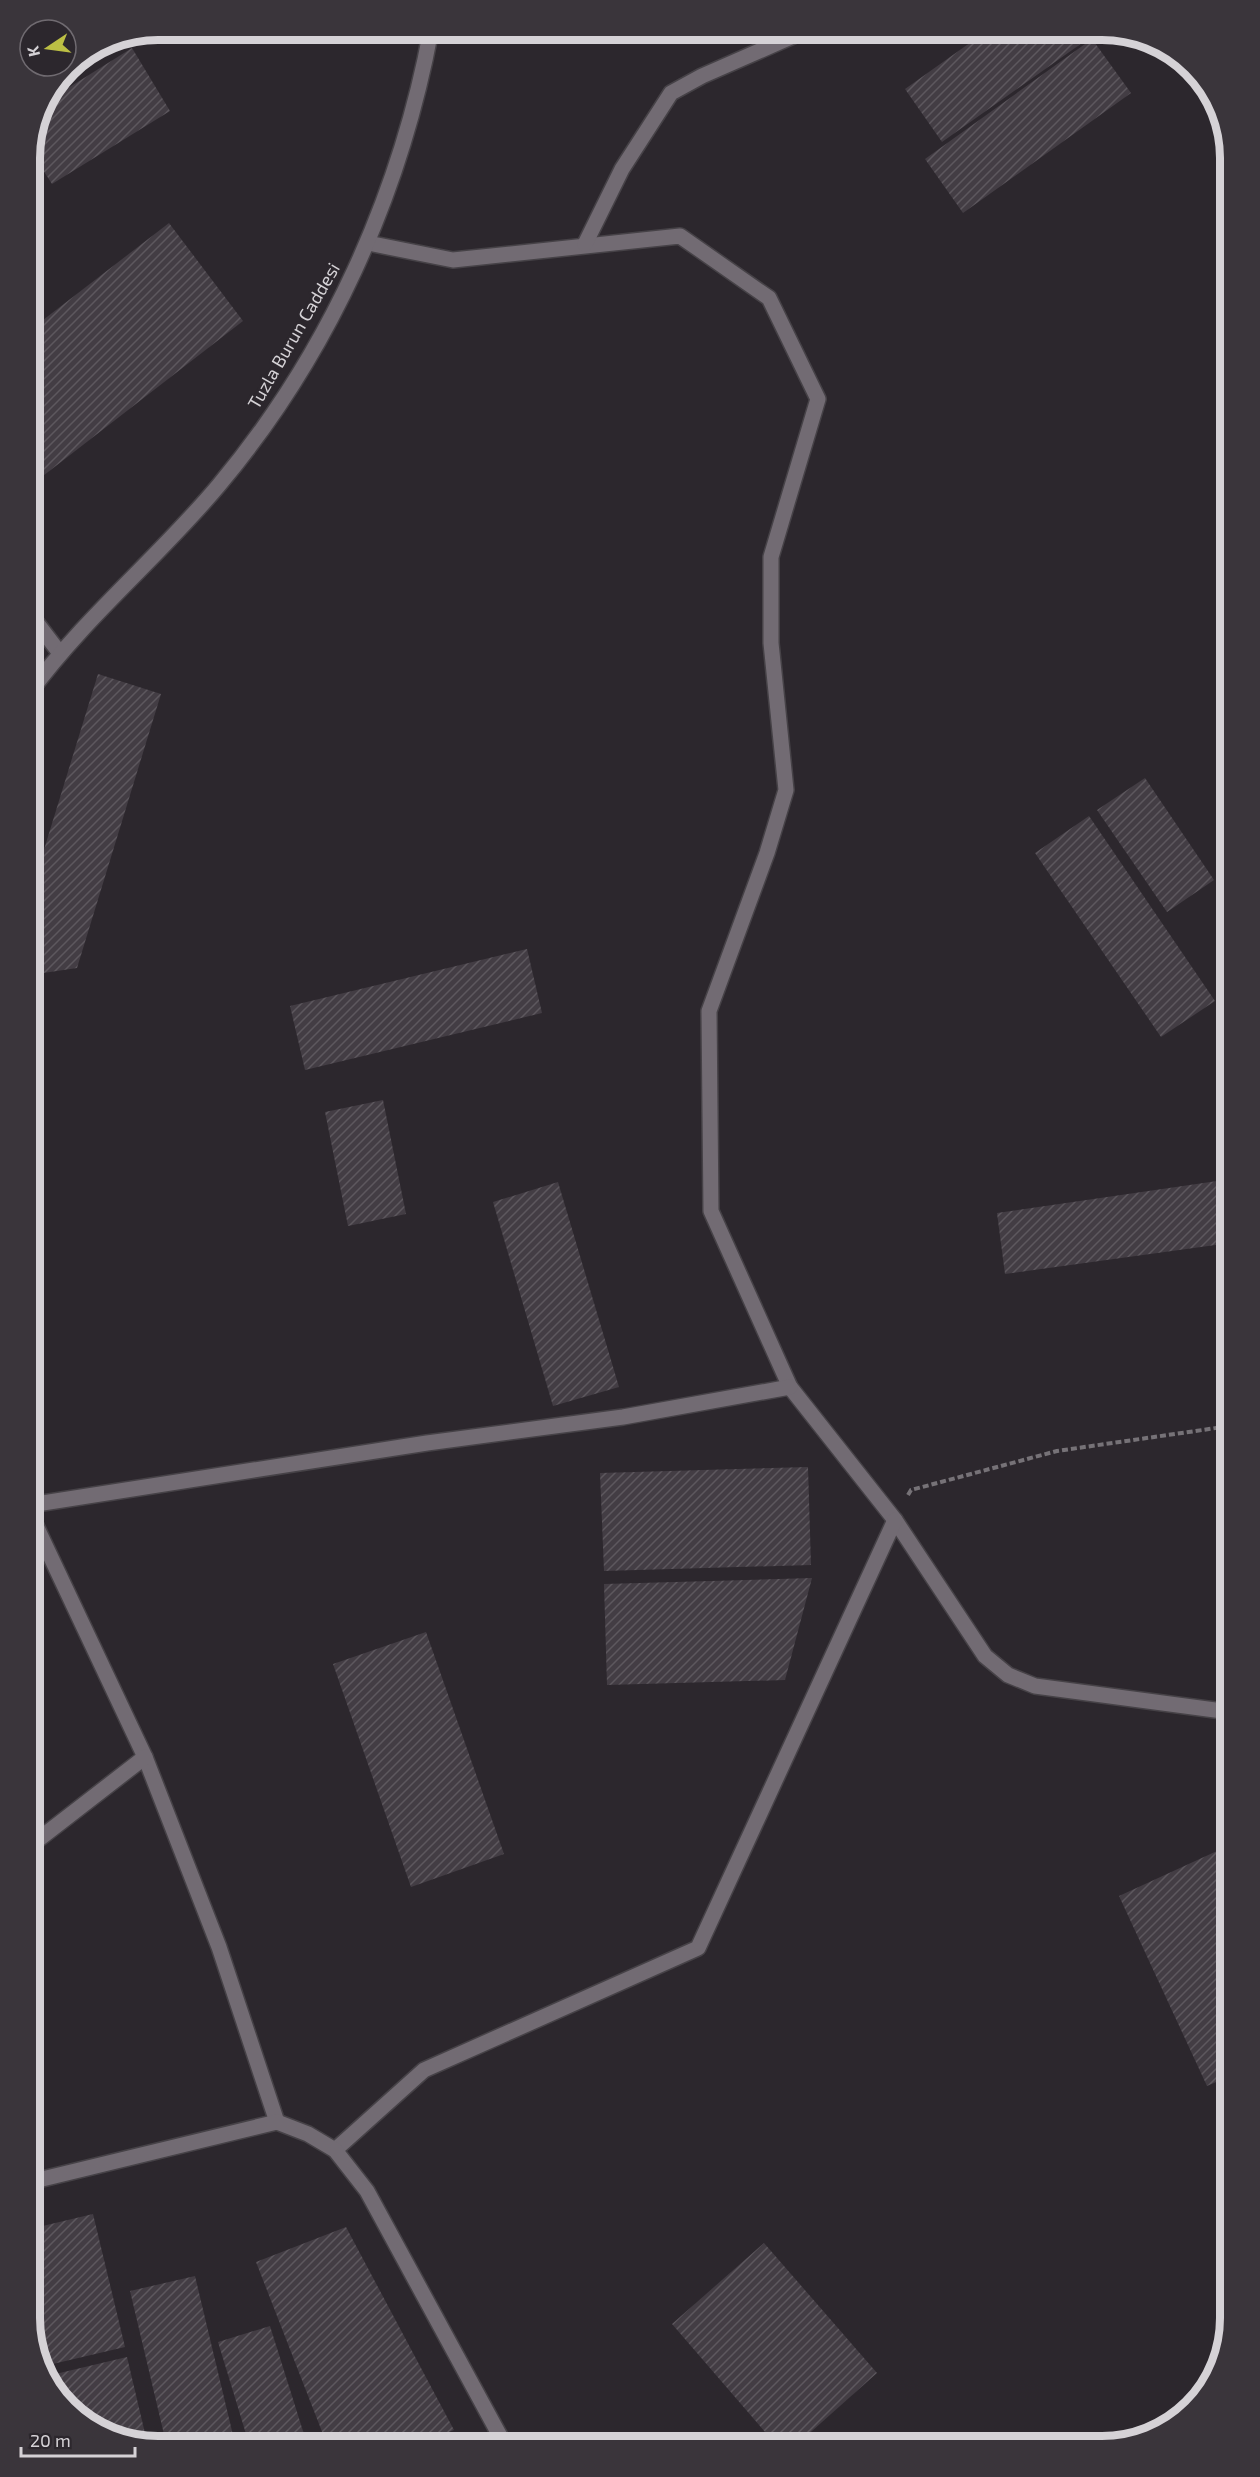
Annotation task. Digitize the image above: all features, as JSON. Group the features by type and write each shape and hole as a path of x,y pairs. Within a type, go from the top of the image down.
{"street":[{"name":"Tuzla Burun Caddesi","path":"41,678 60,652 174,536 254,441 294,383 340,301 368,243 396,171 421,85 429,40"},
{"path":"585,244 622,169 671,93 702,76 783,41"},
{"path":"368,243 453,260 585,244 680,236 769,298 818,399 771,557 771,643 786,790 767,853 709,1011 711,1211 790,1387 895,1520 985,1656 1008,1675 1035,1686 1220,1711"},
{"path":"41,628 60,652"},
{"path":"40,1503 427,1443 623,1417 790,1387"},
{"path":"335,2150 424,2070 699,1948 895,1520"},
{"path":"40,1535 145,1757 219,1947 277,2122"},
{"path":"40,1838 145,1757"},
{"path":"40,2180 277,2122 308,2134 335,2150 367,2191 500,2436"}],"path":[{"path":"895,1520 911,1490 1057,1451 1220,1427"}],"building":[{"path":"973,41 1081,41 1082,43 942,142 905,89"},
{"path":"1089,41 1093,41 1131,93 963,213 925,159"},
{"path":"132,48 170,111 52,184 41,167 41,151 49,113 60,93"},
{"path":"169,223 243,321 41,478 41,322"},
{"path":"98,674 161,694 77,968 41,973 41,860"},
{"path":"1145,778 1214,880 1167,912 1097,810"},
{"path":"1089,816 1215,1001 1161,1037 1035,853"},
{"path":"527,949 542,1013 305,1070 290,1006"},
{"path":"383,1100 406,1214 348,1226 325,1112"},
{"path":"1220,1181 1220,1244 1005,1274 997,1213"},
{"path":"558,1182 619,1387 553,1406 493,1202"},
{"path":"808,1467 811,1565 604,1571 600,1473"},
{"path":"812,1578 785,1680 607,1685 604,1584"},
{"path":"426,1632 504,1854 411,1887 333,1664"},
{"path":"1220,1850 1220,2080 1207,2086 1119,1896"},
{"path":"93,2214 125,2347 49,2365 40,2319 40,2227"},
{"path":"346,2227 454,2430 438,2436 324,2436 256,2262"},
{"path":"764,2243 877,2373 806,2436 769,2436 672,2324"},
{"path":"195,2276 233,2436 164,2436 130,2291"},
{"path":"270,2326 305,2436 247,2436 218,2342"},
{"path":"127,2357 145,2435 121,2430 93,2417 70,2396 55,2374"}]}
